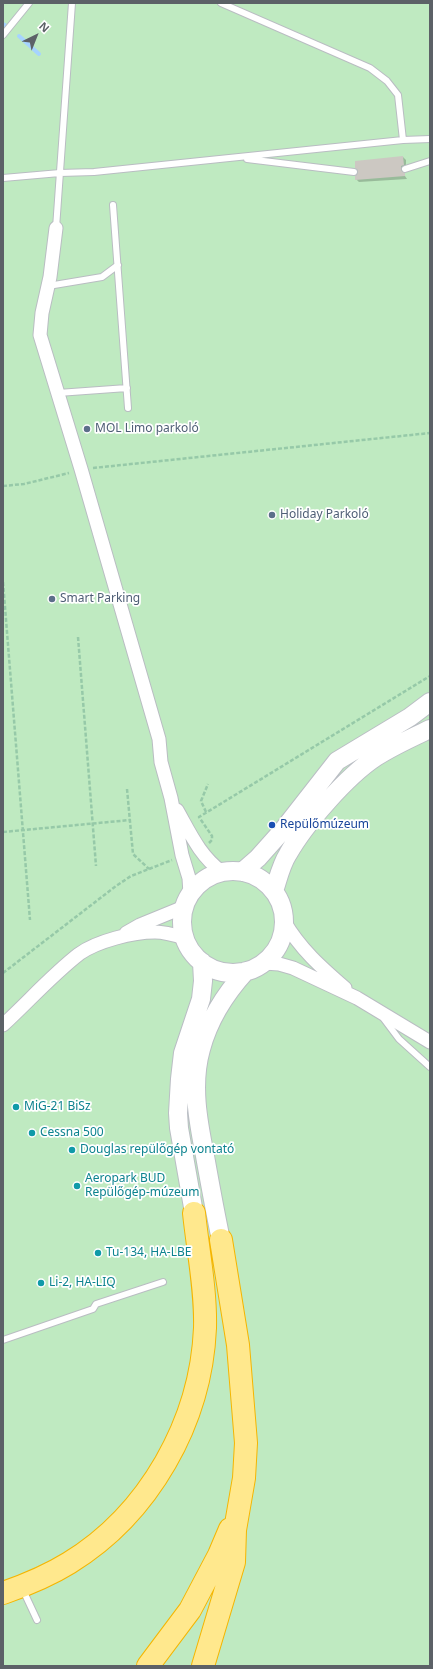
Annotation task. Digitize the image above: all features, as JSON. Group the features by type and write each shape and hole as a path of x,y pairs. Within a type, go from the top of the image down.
{"highway":[{"path":"194,1213 219,1327 243,1403"},
{"path":"12,1590 37,1580 69,1563 112,1530 136,1506 162,1468 179,1437 187,1418 198,1376 205,1328 204,1300 194,1213"},
{"path":"203,1666 234,1562 235,1530 244,1478 246,1443 238,1345 221,1240"},
{"path":"148,1666 194,1603 220,1555 239,1508"}],"street":[{"path":"56,228 48,286 42,313 40,335 81,469 159,739 161,762 171,798 182,855 189,878 187,900 182,922 185,938 192,952 202,962 215,970 231,973 246,971 264,963 271,957 281,940 284,921 281,905 274,891 256,877 242,872 222,872 204,880 187,900 117,938"},
{"path":"242,872 258,858 283,830 337,761 410,717 430,702"},
{"path":"274,891 287,856 296,841 350,778 375,758 402,742 430,729"},
{"path":"171,798 198,848 212,865 222,872"},
{"path":"284,921 300,946 318,965 357,998"},
{"path":"3,1025 80,954 91,947 117,938 155,932 185,938"},
{"path":"194,1213 178,1128 180,1079 183,1053 201,999 203,981 202,962"},
{"path":"264,963 279,964 293,968 357,998 430,1042"},
{"path":"221,1240 198,1117 196,1077 200,1051 216,1011 231,988 246,971"}],"lane":[{"path":"3,35 29,3"},
{"path":"56,228 72,3"},
{"path":"221,3 370,68 387,81 398,95 403,140"},
{"path":"3,178 60,173 94,172 403,140 430,139"},
{"path":"236,157 354,172"},
{"path":"405,169 430,162"},
{"path":"114,205 128,408"},
{"path":"48,286 102,277 118,265"},
{"path":"58,393 127,388"},
{"path":"372,1006 399,1038 430,1067"},
{"path":"3,1340 93,1309 96,1304 163,1282"},
{"path":"12,1590 36,1620"}],"path":[{"path":"3,486 24,484 81,469 430,433"},
{"path":"3,582 30,920"},
{"path":"78,637 96,866"},
{"path":"198,848 211,842 212,840 212,836 199,817 430,676"},
{"path":"206,812 201,801 208,784"},
{"path":"128,789 134,854 148,869"},
{"path":"3,832 130,820"},
{"path":"3,973 131,876 182,855"}],"green space":[{"path":"3,3 430,3 430,1666 3,1666"}],"building":[{"path":"403,156 404,165 401,166 401,170 405,173 405,176 355,180 355,176 358,172 355,168 355,161"}],"waterway":[{"path":"19,36 39,54"}],"place":[{"name":"MOL Limo parkoló","path":"87,429"},
{"name":"Holiday Parkoló","path":"272,515"},
{"name":"Smart Parking","path":"52,599"},
{"name":"Repülőmúzeum","path":"272,825"},
{"name":"MiG-21 BiSz","path":"16,1107"},
{"name":"Cessna 500","path":"32,1133"},
{"name":"Douglas repülőgép vontató","path":"72,1150"},
{"name":"Aeropark BUD Repülőgép-múzeum","path":"77,1186"},
{"name":"Tu-134, HA-LBE","path":"98,1253"},
{"name":"Li-2, HA-LIQ","path":"41,1283"}]}
